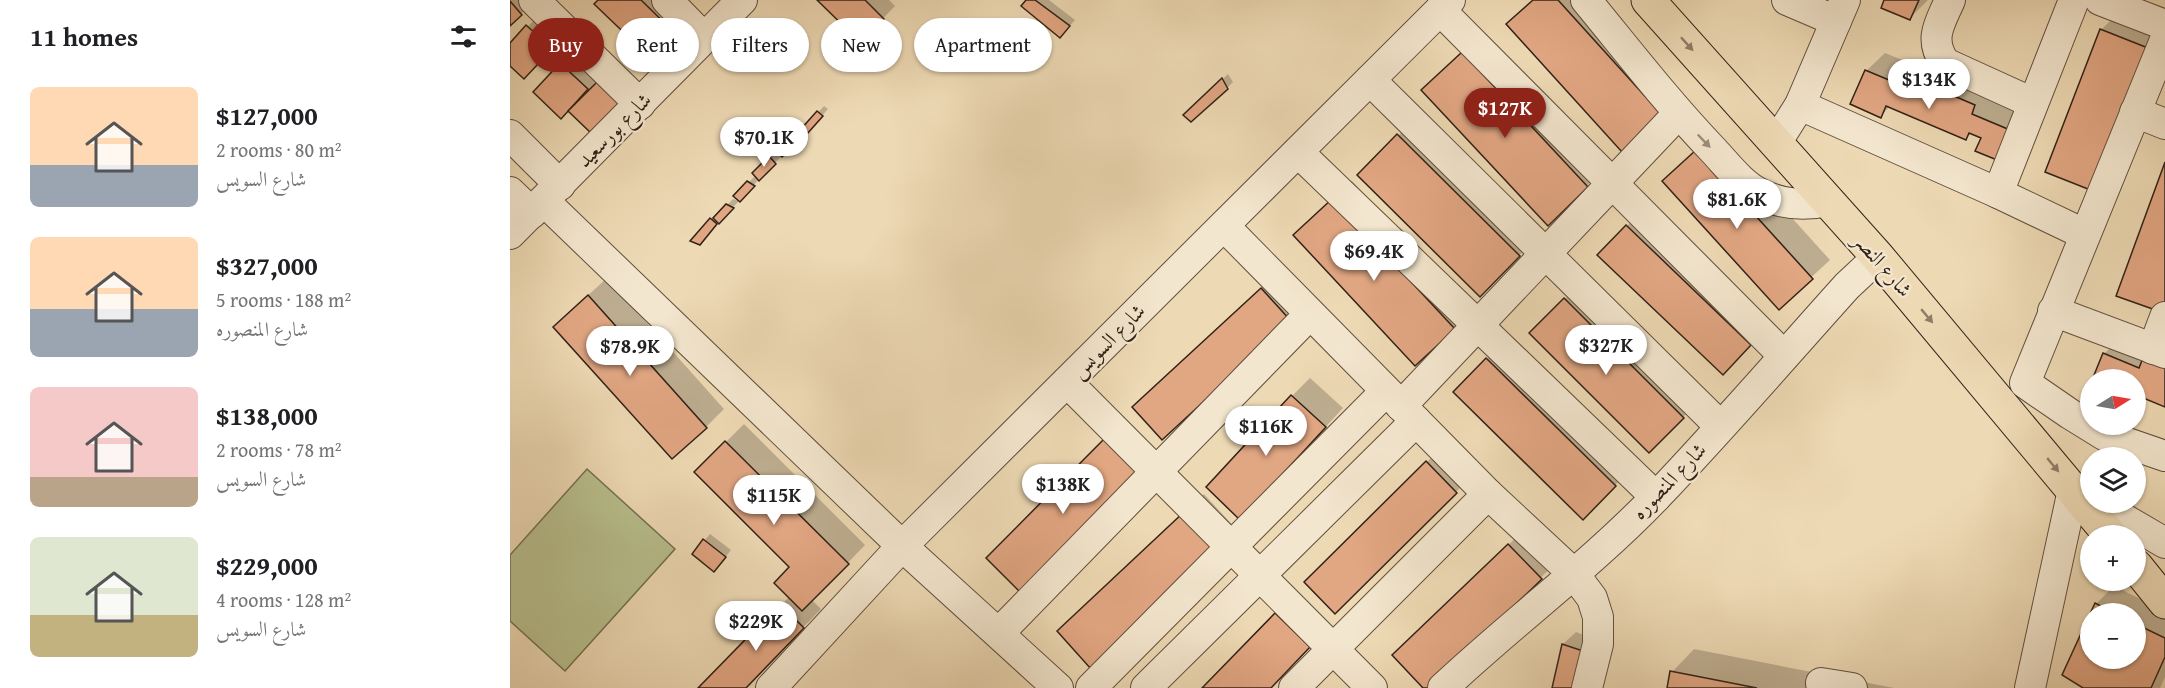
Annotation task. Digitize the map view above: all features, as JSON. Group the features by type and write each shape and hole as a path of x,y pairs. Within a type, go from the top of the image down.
{"main road":[{"name":"شارع النصر","path":"1648,0 1878,257 2010,415 2080,491"},
{"path":"2146,578 2165,602"}],"street":[{"path":"534,0 640,104"},
{"path":"667,0 704,38"},
{"name":"شارع بورسعيد","path":"510,234 742,0"},
{"path":"1586,0 1678,114 1744,183 1759,194 1775,201 1792,204 1828,201"},
{"path":"1776,143 1800,105 1840,11 1787,0"},
{"path":"1950,0 1935,43 1938,54 1945,63 2033,103"},
{"path":"1998,193 2074,0"},
{"path":"2100,0 2165,25"},
{"path":"1445,5 1612,184 1784,356"},
{"name":"شارع السويس","path":"771,688 902,546 1445,5"},
{"path":"2010,415 2165,40"},
{"path":"1370,80 1720,426"},
{"path":"1800,105 2084,234"},
{"path":"2135,112 2165,123"},
{"path":"1146,688 1260,576 1401,406 1678,114"},
{"path":"510,135 545,200 902,546 1058,688"},
{"path":"1298,152 1656,497"},
{"path":"510,192 545,200"},
{"path":"1224,226 1488,495 1574,574 1592,598 1598,617 1598,644 1587,688"},
{"name":"شارع المنصوره","path":"1443,688 1491,642 1574,574 1656,497 1847,286 1878,257"},
{"path":"2054,311 2159,351 2165,317"},
{"path":"999,633 1310,314"},
{"path":"1067,382 1372,688"},
{"path":"2025,382 2104,435 2165,456"},
{"path":"1091,688 1231,547 1401,406"},
{"path":"1294,688 1488,495"},
{"path":"2030,688 2082,513"},
{"path":"2112,513 2165,543"},
{"path":"1821,683 1852,688"}],"green space":[{"path":"587,469 675,549 565,671 510,621 510,555"}],"building":[{"path":"598,0 641,0 659,18 616,18 616,25 594,4"},
{"path":"817,0 865,0 883,18 835,18"},
{"path":"1026,0 1035,0 1070,26 1060,38 1052,31 1052,18 1036,18 1021,6"},
{"path":"1533,0 1558,0 1662,115 1622,152 1506,24"},
{"path":"1884,0 1919,0 1910,20 1881,8"},
{"path":"510,1 522,15 510,26"},
{"path":"526,25 528,27 528,72 531,72 524,79 510,66 510,43"},
{"path":"2100,29 2148,48 2093,191 2045,172"},
{"path":"1462,52 1588,187 1548,226 1421,90"},
{"path":"1865,70 1901,85 1905,75 1975,105 1972,114 2010,130 1997,160 1975,151 1981,138 1969,133 1966,140 1886,106 1881,118 1850,104"},
{"path":"552,72 570,72 588,89 561,119 533,92"},
{"path":"1222,78 1228,89 1191,122 1183,115"},
{"path":"597,82 621,106 592,134 568,111"},
{"path":"817,111 823,116 807,134 801,129"},
{"path":"792,133 799,140 782,157 775,150"},
{"path":"1397,134 1520,256 1480,297 1357,175"},
{"path":"1696,150 1813,279 1779,310 1662,181"},
{"path":"769,156 776,164 759,181 752,173"},
{"path":"2165,162 2165,311 2164,313 2116,296"},
{"path":"747,181 755,186 740,202 733,196"},
{"path":"1333,198 1455,329 1415,366 1293,235"},
{"path":"726,204 734,208 719,224 713,218"},
{"path":"710,218 717,224 700,245 690,241"},
{"path":"1626,225 1751,345 1723,375 1597,255"},
{"path":"1261,288 1291,321 1162,440 1132,407"},
{"path":"588,295 707,428 672,459 553,327"},
{"path":"1564,298 1684,418 1649,453 1529,333"},
{"path":"2103,353 2139,368 2143,358 2165,368 2165,407 2146,399 2146,369 2096,369"},
{"path":"1486,358 1616,486 1583,520 1453,392"},
{"path":"1291,395 1326,427 1240,520 1206,487"},
{"path":"1106,437 1140,471 1021,593 986,558"},
{"path":"725,441 849,564 802,611 774,583 789,567 694,472"},
{"path":"1426,461 1457,493 1335,614 1304,582"},
{"path":"1185,511 1220,549 1091,669 1057,631"},
{"path":"703,539 726,557 714,572 692,554"},
{"path":"1508,544 1542,579 1428,688 1423,688 1392,655"},
{"path":"780,604 804,628 746,688 698,688"},
{"path":"1275,613 1310,647 1271,688 1202,688"},
{"path":"2146,629 2165,638 2165,657 2151,688 2083,688 2062,675 2080,636 2080,669 2146,669"},
{"path":"1562,644 1589,653 1580,688 1552,688"},
{"path":"1670,671 1757,688 1667,688"}]}
